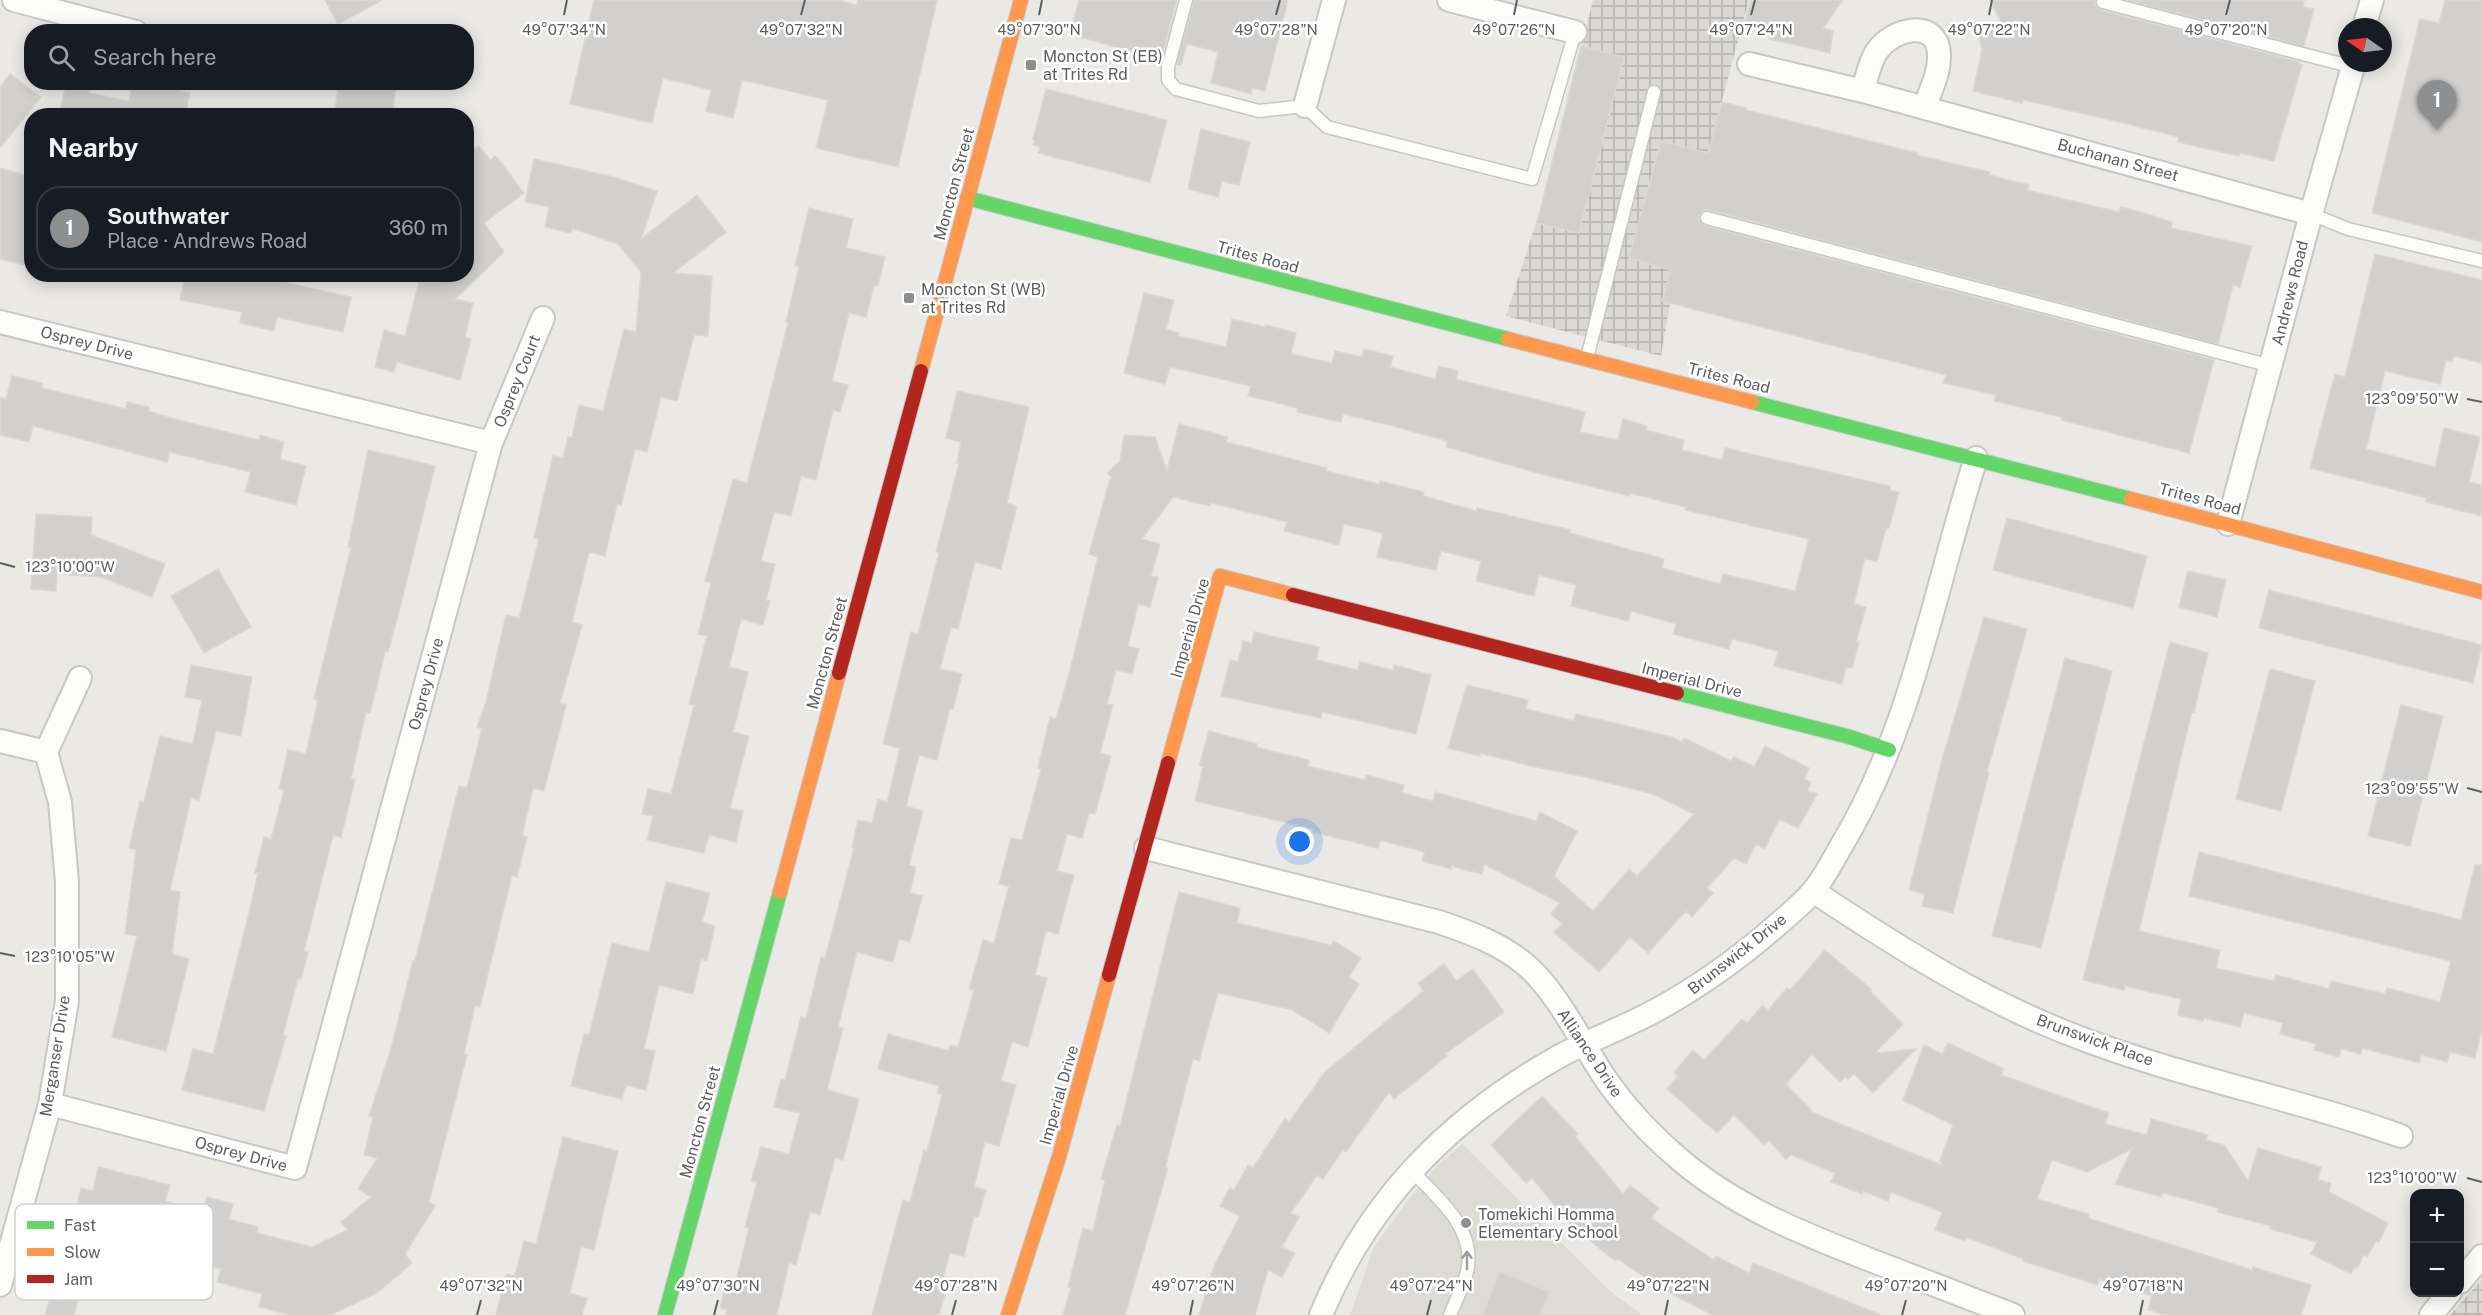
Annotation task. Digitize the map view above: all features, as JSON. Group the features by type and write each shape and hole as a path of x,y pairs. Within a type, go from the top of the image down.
{"street":[{"path":"14,0 106,24"},
{"name":"Moncton Street","path":"665,1315 1021,0"},
{"path":"1305,106 1334,0"},
{"path":"1449,0 1575,32"},
{"path":"2367,18 2372,0"},
{"path":"1863,91 1876,52 1887,40 1903,31 1928,33 1935,39 1939,62 1938,72 1925,108"},
{"name":"Buchanan Street","path":"1749,64 1863,91 2311,214"},
{"name":"Andrews Road","path":"2228,524 2351,72"},
{"name":"Trites Road","path":"967,198 1976,458 2482,592"},
{"name":"Osprey Court","path":"491,443 543,318"},
{"name":"Osprey Drive","path":"0,322 491,443 295,1168 50,1104"},
{"name":"Brunswick Drive","path":"1321,1315 1334,1284 1382,1205 1429,1152 1495,1097 1559,1057 1650,1014 1700,985 1753,946 1814,891 1857,819 1889,750 1926,636 1976,458"},
{"name":"Imperial Drive","path":"1008,1315 1059,1157 1220,576 1850,737 1889,750"},
{"path":"0,741 46,752 80,678"},
{"name":"Merganser Drive","path":"22,1204 50,1104 66,1000 67,882 60,802 46,752"},
{"name":"Alliance Drive","path":"1146,848 1439,922 1478,935 1506,950 1528,967 1563,1012 1606,1080 1639,1121 1678,1159 1720,1189 1770,1218 1822,1241 2013,1315"},
{"name":"Brunswick Place","path":"1814,891 1901,949 1990,998 2044,1024 2129,1055 2340,1114 2401,1136"},
{"name":"Merganser Drive","path":"0,1285 15,1231"},
{"path":"2464,1277 2482,1256"},
{"path":"2431,1315 2447,1297"}],"lane":[{"path":"1186,0 1168,67 1168,80 1176,89 1259,111 1305,106 1327,127 1532,179 1575,32"},
{"path":"2103,2 2338,61"},
{"path":"1587,359 1653,92"},
{"path":"2311,214 2348,229 2482,261"},
{"path":"1707,218 2271,366"},
{"path":"1412,1171 1459,1223 1467,1246 1468,1267 1450,1315"}],"shaded area":[{"path":"1593,0 1749,0 1675,275 1661,356 1506,316 1542,204"},
{"name":"Tomekichi Homma Elementary School","path":"1462,1144 1610,1291 1642,1315 1350,1315 1374,1247 1409,1199 1438,1165"},
{"path":"2482,1279 2482,1315 2450,1315"}],"building":[{"path":"325,0 382,0 338,24"},
{"path":"594,0 837,0 857,5 858,0 937,0 898,167 816,148 828,100 742,80 733,118 706,111 711,90 663,78 652,123 570,104"},
{"path":"1079,0 1177,0 1161,60 1073,35 1076,23 1073,22"},
{"path":"1194,0 1288,0 1265,91 1252,88 1251,94 1211,83 1218,52 1187,44 1181,65 1177,64"},
{"path":"1751,0 1843,0 1823,28 1833,31 1830,53 1769,39 1770,34 1743,27"},
{"path":"1990,0 2095,0 2095,5 2101,10 2300,62 2299,64 2302,65 2274,161 2203,148 2178,142 2179,137 2111,120 1973,91 1982,50 1977,29 2001,22"},
{"path":"2128,0 2304,0 2303,7 2314,9 2304,46"},
{"path":"2445,0 2482,0 2482,242 2372,213 2420,19 2439,23"},
{"path":"1581,46 1624,57 1579,233 1537,223"},
{"path":"10,74 24,84 24,90 32,90 41,97 32,108 24,108 24,118 0,148 0,87"},
{"path":"1046,89 1167,120 1150,182 1038,153 1040,147 1033,145 1035,140 1033,139"},
{"path":"65,90 90,90 89,93 129,101 131,90 177,90 190,93 187,108 60,108"},
{"path":"337,90 396,90 393,108 336,108"},
{"path":"1722,102 1917,153 1916,155 1990,172 1989,175 2029,185 2027,190 2119,212 2121,207 2172,222 2171,228 2252,246 2240,287 2233,285 2218,344 1709,210 1704,210 1699,215 1699,221 1705,226 2214,360 2189,453 2061,420 2062,417 1994,401 1996,395 1943,383 1946,375 1662,301 1671,270 1629,258 1661,141 1708,153"},
{"path":"1201,129 1250,142 1239,185 1222,181 1218,197 1188,189"},
{"path":"479,146 490,160 496,156 524,193 484,223 504,252 474,281 474,149"},
{"path":"534,159 613,177 657,191 641,239 697,195 726,232 673,273 712,276 708,336 694,335 677,401 661,397 647,452 635,449 621,505 617,504 605,556 589,552 572,622 582,625 560,703 566,705 544,791 533,788 522,836 527,837 517,877 512,875 480,1007 475,1006 464,1054 467,1055 429,1202 435,1206 405,1254 412,1263 377,1293 330,1315 291,1315 259,1307 262,1294 217,1282 221,1269 213,1267 213,1204 205,1204 207,1197 233,1204 229,1219 258,1227 257,1233 312,1247 348,1230 341,1222 371,1197 358,1189 377,1158 364,1155 373,1117 369,1116 391,1049 413,961 415,961 459,786 467,788 482,729 477,727 486,702 506,615 519,618 539,539 534,538 553,456 563,458 568,437 572,437 579,405 603,411 624,329 636,332 641,272 618,244 572,228 571,233 545,227 549,207 525,202"},
{"path":"0,168 24,175 24,265 0,259"},
{"path":"809,208 853,219 846,248 885,257 878,286 874,285 866,317 849,313 832,381 848,385 840,412 833,410 816,480 801,476 791,516 774,512 761,561 775,564 766,600 770,601 763,625 741,619 729,667 748,672 733,732 749,736 730,808 743,811 736,842 709,835 704,853 647,840 653,816 642,814 648,789 671,794 694,705 689,704 707,636 698,634 711,583 705,581 733,479 747,483 788,323 786,322 799,267 795,266"},
{"path":"2375,254 2482,280 2482,363 2454,356 2452,362 2446,360 2440,384 2385,371 2366,449 2435,467 2444,428 2480,437 2469,482 2482,485 2482,516 2426,502 2427,498 2310,468 2335,374 2345,377"},
{"path":"183,282 283,282 351,297 343,332 277,317 274,331 240,323 242,312 180,300"},
{"path":"419,282 473,282 455,299 473,303 465,338 471,339 460,380 397,362 394,372 375,367 384,330 405,336"},
{"path":"1144,293 1174,300 1166,329 1179,333 1178,336 1226,347 1232,319 1265,327 1266,325 1296,333 1291,354 1332,363 1335,351 1362,357 1364,349 1393,356 1390,367 1435,379 1439,366 1458,371 1456,379 1585,412 1580,432 1618,440 1623,419 1647,426 1646,430 1684,440 1682,450 1722,460 1725,448 1890,486 1890,490 1899,492 1877,562 1865,558 1854,604 1866,607 1856,642 1859,642 1852,668 1846,667 1842,684 1774,666 1778,651 1732,639 1729,649 1673,634 1676,624 1631,611 1628,621 1571,606 1576,585 1539,575 1534,596 1476,581 1481,561 1441,551 1436,570 1377,557 1383,533 1344,524 1339,545 1284,531 1287,522 1211,503 1210,506 1173,497 1142,539 1160,544 1151,576 1158,577 1150,607 1138,604 1128,646 1139,649 1132,674 1116,670 1107,704 1113,705 1100,753 1111,756 1095,814 1089,813 1082,838 1067,834 1057,871 1074,875 1058,934 1046,931 1035,975 1047,978 1028,1047 1012,1042 1001,1081 1016,1085 999,1146 985,1142 974,1187 986,1190 978,1217 974,1216 964,1256 950,1253 939,1292 945,1294 939,1315 872,1315 903,1200 910,1202 942,1095 937,1093 939,1086 878,1069 888,1034 949,1051 950,1045 958,1047 974,990 969,989 983,940 994,943 1009,886 999,884 1011,838 1022,840 1041,769 1038,768 1050,717 1056,719 1070,670 1098,557 1089,554 1112,478 1107,473 1120,461 1124,435 1155,437 1167,471 1179,424 1228,437 1226,442 1327,468 1326,471 1424,492 1423,496 1477,511 1477,508 1571,530 1570,533 1664,559 1662,568 1720,584 1723,574 1795,591 1809,539 1685,510 1685,507 1630,493 1630,496 1541,474 1446,447 1447,441 1389,425 1343,414 1341,422 1297,412 1298,408 1248,396 1251,386 1170,367 1165,384 1124,373"},
{"path":"12,376 43,383 42,388 126,409 127,402 149,407 148,411 178,420 259,440 260,435 284,442 280,459 306,466 296,505 245,492 251,472 169,452 167,462 33,426 29,442 0,435 0,397 6,399"},
{"path":"957,391 1029,407 1007,503 1017,506 1001,569 975,562 958,629 951,627 940,669 962,674 953,709 950,708 937,760 919,755 906,806 923,811 909,865 916,867 910,893 922,896 910,942 899,939 893,962 857,952 838,1027 843,1028 827,1090 859,1099 843,1160 835,1158 820,1215 810,1212 796,1265 789,1263 777,1315 726,1315 727,1310 720,1308 727,1278 736,1281 749,1228 745,1227 757,1182 751,1181 761,1147 789,1154 800,1113 774,1107 781,1079 785,1080 801,1017 806,1019 821,957 825,958 854,848 852,847 858,820 872,823 878,799 887,802 900,748 883,744 911,632 918,634 959,463 957,463 961,442 946,438"},
{"path":"368,450 435,466 388,652 385,652 370,713 366,712 351,779 355,779 341,837 333,835 304,951 308,952 301,979 298,978 283,1035 286,1036 264,1111 182,1090 193,1049 213,1054 248,917 264,837 271,839 284,790 279,789 288,750 306,754 318,700 314,699 351,548 348,547"},
{"path":"36,514 92,517 91,535 165,564 152,597 101,577 57,574 56,591 31,589"},
{"path":"2007,518 2147,556 2133,608 1993,570"},
{"path":"218,569 251,627 204,653 171,596"},
{"path":"2188,571 2226,580 2217,617 2179,607"},
{"path":"2269,590 2482,645 2473,683 2259,628"},
{"path":"1984,617 2027,629 1987,772 1989,772 1953,913 1922,906 1925,894 1909,890 1942,760"},
{"path":"1254,632 1319,647 1316,660 1358,670 1360,662 1393,670 1394,665 1431,675 1416,734 1322,712 1321,718 1221,696 1230,660 1238,662 1243,641 1252,643"},
{"path":"2170,642 2208,653 2139,931 2220,950 2216,968 2274,981 2276,975 2329,989 2331,981 2385,994 2387,988 2440,1002 2451,961 2189,896 2199,852 2461,920 2475,865 2482,865 2482,1029 2475,1058 2450,1052 2447,1062 2421,1055 2419,1063 2362,1048 2361,1054 2341,1049 2339,1057 2314,1050 2316,1044 2280,1034 2283,1023 2244,1013 2240,1027 2204,1018 2203,1021 2178,1015 2181,999 2125,986 2124,990 2083,980"},
{"path":"2065,658 2112,671 2041,948 1992,936"},
{"path":"191,665 252,677 241,736 216,731 199,800 191,798 170,890 180,892 172,954 189,959 166,1051 112,1037 137,936 125,934 136,850 129,848 140,801 144,802 160,736 193,744 202,700 185,697"},
{"path":"2270,669 2315,681 2281,811 2236,799"},
{"path":"1467,685 1528,700 1526,709 1574,721 1576,714 1672,737 1682,742 1684,738 1731,761 1734,757 1754,767 1765,746 1809,768 1804,779 1811,782 1808,791 1817,794 1798,828 1779,819 1765,849 1756,844 1746,864 1734,858 1707,888 1713,893 1692,917 1686,911 1648,953 1630,937 1599,972 1554,932 1562,924 1551,914 1560,903 1484,864 1482,874 1451,866 1451,869 1422,861 1425,852 1380,840 1378,848 1313,832 1314,829 1195,801 1203,767 1199,766 1209,731 1257,744 1256,747 1309,760 1308,766 1365,780 1366,775 1404,785 1402,793 1433,801 1435,792 1536,821 1540,812 1577,831 1554,876 1593,911 1629,869 1637,876 1694,814 1653,794 1480,753 1480,756 1448,748"},
{"path":"2401,705 2443,716 2410,846 2368,836"},
{"path":"666,882 710,893 702,922 715,926 707,961 701,959 693,994 659,985 644,1049 655,1051 646,1090 626,1085 622,1099 571,1086 584,1034 589,1035 612,943 649,952"},
{"path":"1179,892 1240,908 1237,923 1331,945 1334,941 1361,958 1349,977 1359,984 1329,1033 1293,1010 1218,993 1199,1061 1193,1059 1165,1168 1168,1168 1125,1315 1063,1315 1083,1228 1093,1231 1105,1180 1101,1179 1117,1125 1120,1126"},
{"path":"1825,950 1872,990 1870,991 1903,1024 1875,1053 1916,1049 1873,1093 1854,1074 1848,1079 1845,1076 1840,1082 1812,1054 1786,1084 1811,1112 1944,1166 1940,1161 1953,1125 1903,1100 1924,1045 1942,1054 1948,1043 2004,1069 2001,1075 2109,1113 2105,1124 2147,1135 2151,1119 2208,1135 2206,1140 2224,1145 2248,1181 2258,1148 2321,1167 2318,1180 2331,1183 2329,1192 2388,1223 2379,1242 2376,1241 2367,1257 2364,1255 2351,1274 2311,1254 2317,1242 2270,1229 2271,1226 2217,1212 2218,1208 2163,1193 2162,1197 2115,1184 2132,1149 2087,1172 2052,1160 2037,1199 2089,1214 2088,1218 2252,1270 2253,1267 2311,1285 2301,1315 2166,1315 2148,1310 2152,1296 2099,1279 2097,1285 2023,1261 2024,1259 1966,1237 1965,1241 1935,1230 1942,1212 1891,1192 1888,1201 1831,1182 1835,1173 1791,1155 1786,1160 1769,1140 1764,1145 1734,1115 1717,1133 1667,1089 1678,1076 1674,1072 1693,1050 1704,1060 1742,1019 1747,1023 1763,1005 1768,1010 1787,988 1790,990"},
{"path":"1444,964 1456,981 1473,969 1504,1012 1445,1054 1447,1056 1394,1099 1389,1092 1346,1152 1343,1150 1323,1179 1317,1175 1291,1213 1299,1217 1282,1247 1295,1253 1282,1277 1268,1270 1255,1315 1199,1315 1214,1266 1240,1216 1220,1206 1230,1188 1234,1190 1248,1165 1253,1168 1285,1119 1289,1122 1325,1072 1423,991 1418,983"},
{"path":"1542,1096 1578,1134 1575,1136 1623,1194 1630,1185 1659,1208 1651,1218 1714,1260 1716,1256 1749,1273 1753,1263 1881,1315 1712,1315 1661,1288 1618,1259 1615,1261 1570,1224 1532,1178 1526,1183 1491,1145"},
{"path":"563,1137 618,1151 594,1250 581,1247 570,1293 587,1298 582,1315 496,1315 506,1274 515,1276 524,1241 536,1244"},
{"path":"98,1167 170,1185 165,1201 178,1204 77,1204 81,1188 93,1191"},
{"path":"1500,1272 1550,1292 1540,1315 1482,1315"},
{"path":"49,1300 78,1300 74,1315 45,1315"}],"traffic: fast":[{"path":"967,198 1508,339"},
{"path":"1752,402 2131,499"},
{"path":"1677,693 1850,737 1889,750"},
{"path":"665,1315 780,892"}],"traffic: slow":[{"path":"921,371 1021,0"},
{"path":"1508,339 1752,402"},
{"path":"2131,499 2482,592"},
{"path":"1168,763 1220,576 1293,595"},
{"path":"780,892 839,673"},
{"path":"1008,1315 1059,1157 1109,975"}],"traffic: jam":[{"path":"839,673 921,371"},
{"path":"1293,595 1677,693"},
{"path":"1109,975 1168,763"}],"place":[{"name":"Moncton St (EB) at Trites Rd","path":"1031,65"},
{"name":"Southwater","path":"2437,130"},
{"name":"Moncton St (WB) at Trites Rd","path":"909,298"},
{"name":"Tomekichi Homma Elementary School","path":"1466,1223"}]}
